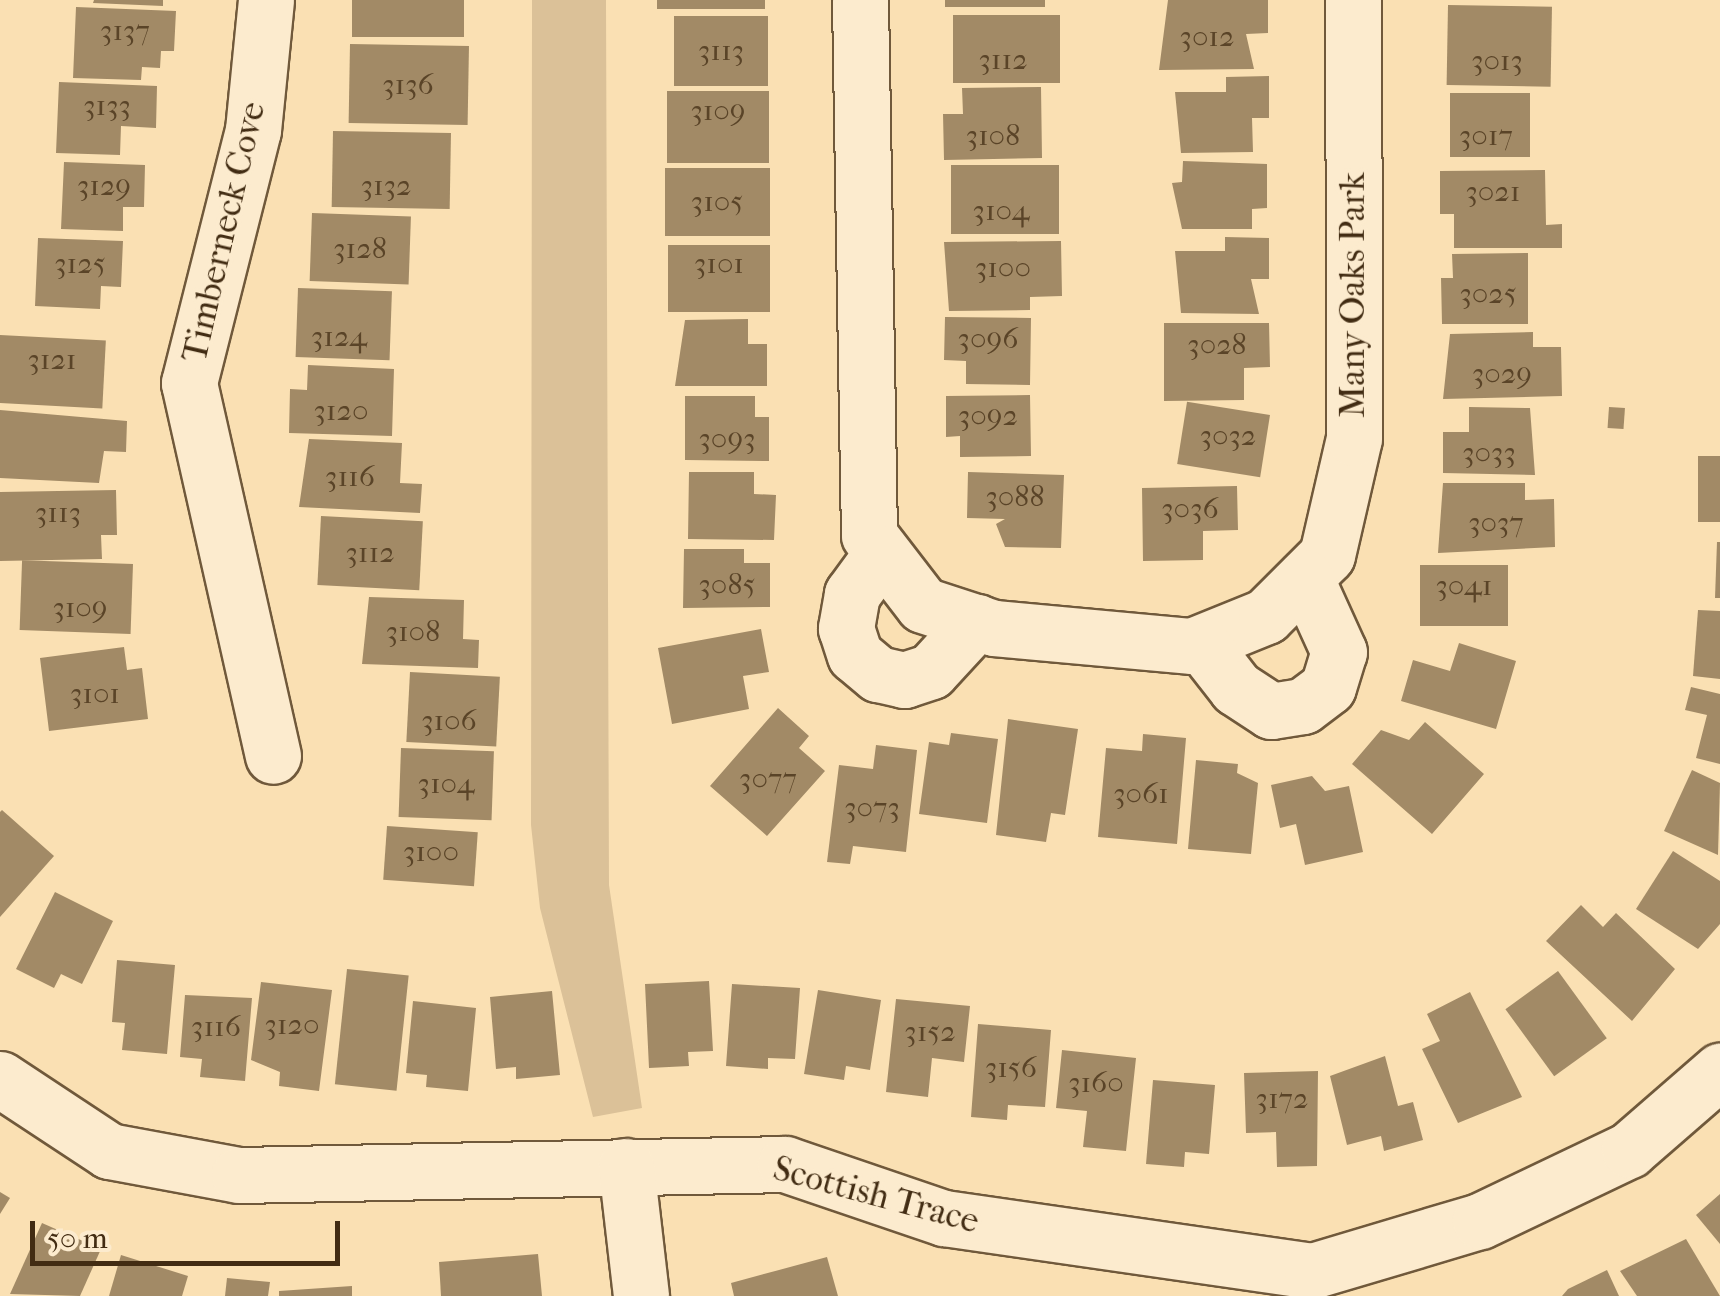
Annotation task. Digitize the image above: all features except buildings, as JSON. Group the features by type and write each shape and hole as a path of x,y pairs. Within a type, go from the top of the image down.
{"street":[{"name":"Timberneck Cove","path":"266,0 253,130 189,383 272,756"},
{"name":"Many Oaks Park","path":"860,0 869,536 923,604 976,622 1201,643 1266,616 1327,555 1354,438 1353,0"},
{"path":"882,553 852,594 846,628 856,655 878,674 904,680 931,671 976,622"},
{"path":"1201,643 1236,688 1271,711 1303,706 1328,687 1339,652 1305,578"},
{"name":"Scottish Trace","path":"0,1079 109,1151 239,1175 784,1164 944,1218 1312,1271 1480,1222 1630,1150 1720,1071"},
{"path":"626,1166 641,1296"}],"shaded area":[{"path":"532,0 606,0 609,885 642,1108 593,1117 540,908 531,825"}]}
